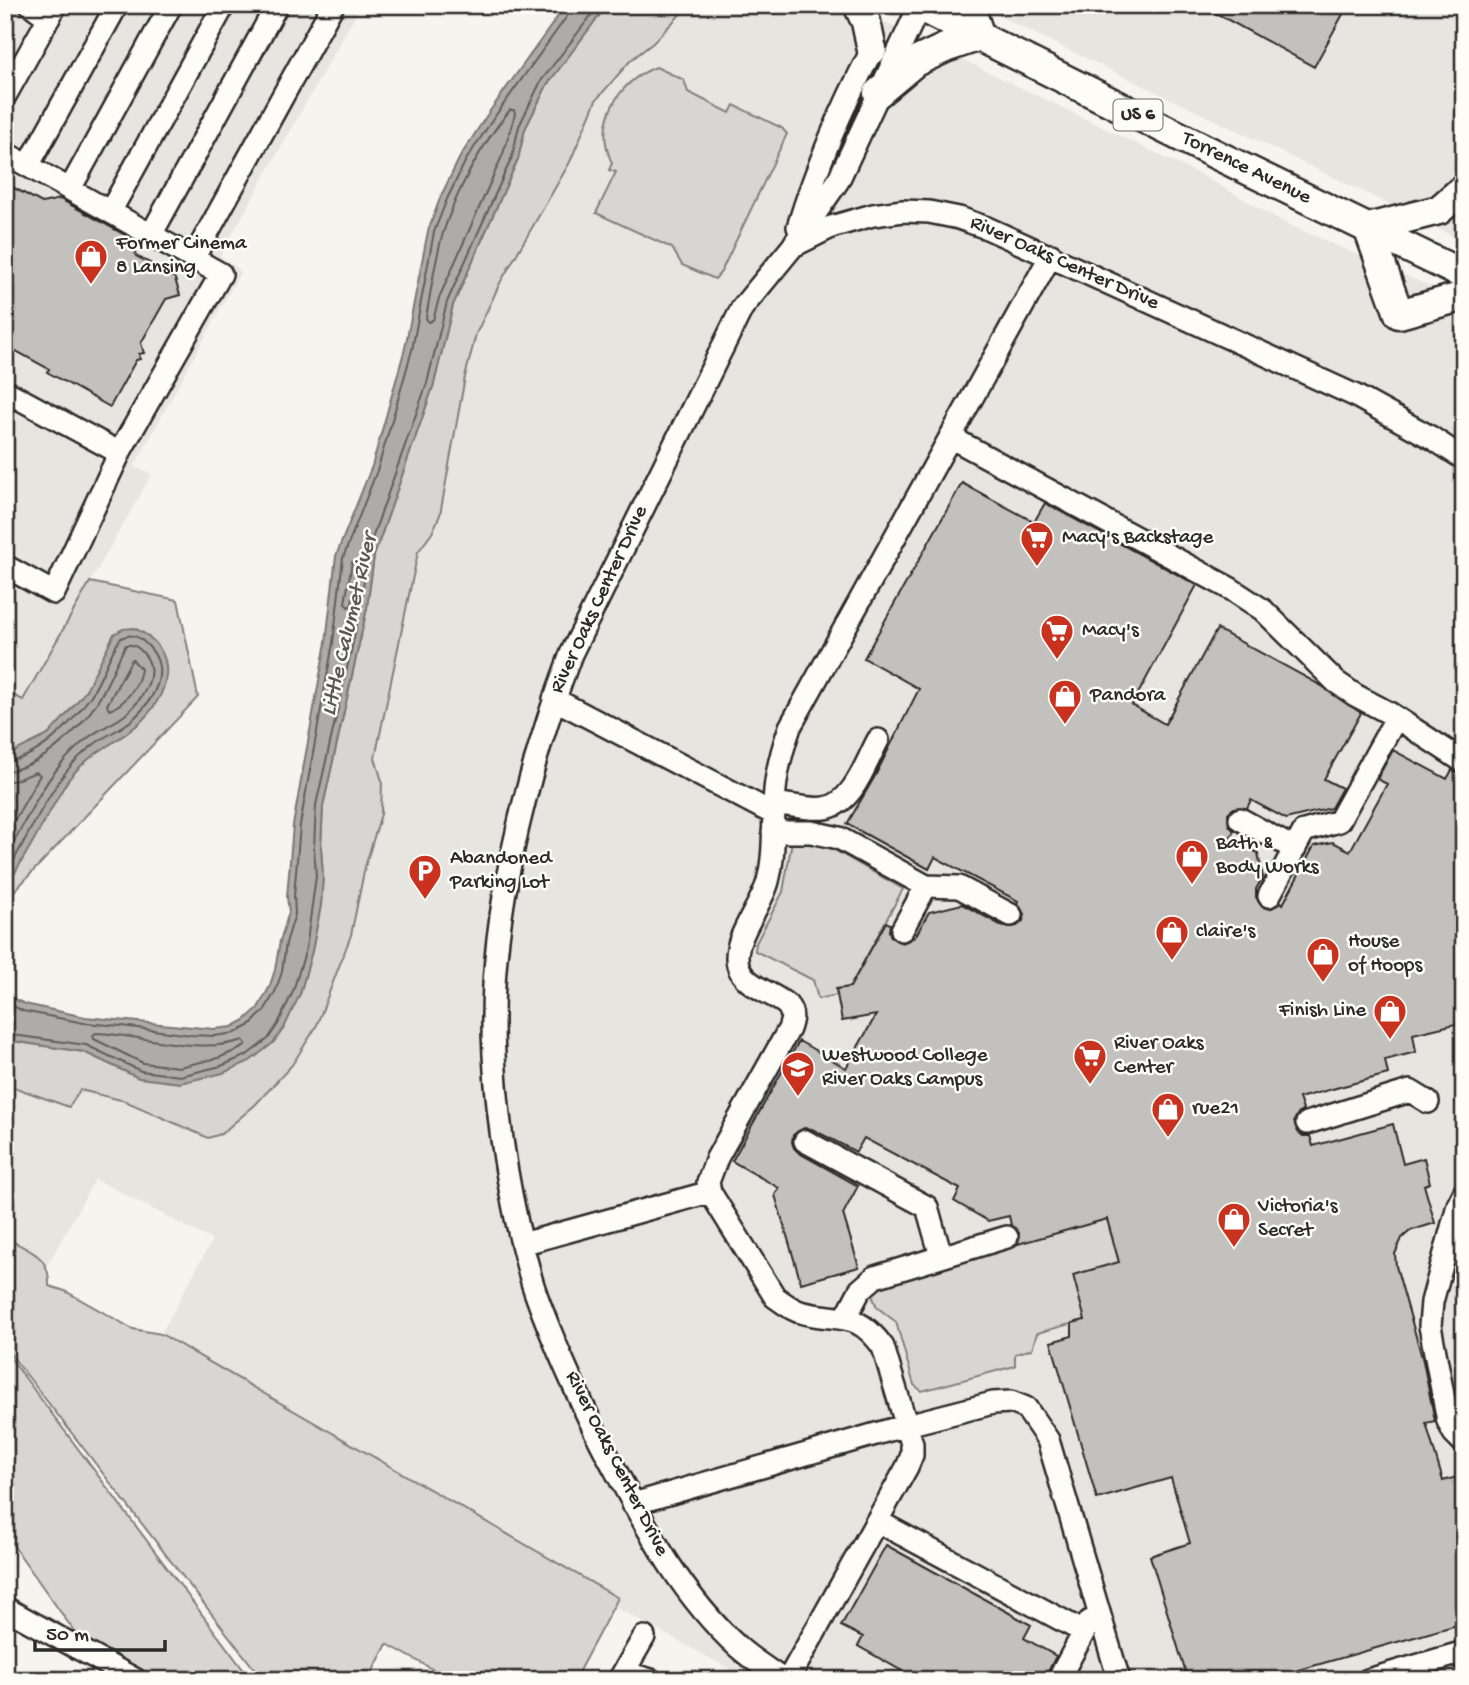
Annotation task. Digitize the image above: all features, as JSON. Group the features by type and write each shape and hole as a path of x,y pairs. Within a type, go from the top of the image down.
{"main road":[{"path":"858,5 866,22 872,50"},
{"path":"878,93 915,62 980,36 969,5"},
{"name":"Torrence Avenue","path":"919,6 1464,275"},
{"path":"1464,188 1439,211 1368,229 1399,314 1464,296"}],"street":[{"path":"5,96 53,12 31,5"},
{"path":"28,166 117,5"},
{"path":"70,189 171,5"},
{"path":"110,212 224,5"},
{"path":"151,235 277,5"},
{"path":"193,258 333,5"},
{"path":"793,246 838,181 919,6"},
{"path":"793,246 812,179 846,98 872,50"},
{"path":"5,153 221,274 120,453 54,593 5,566"},
{"name":"River Oaks Center Drive","path":"786,1680 740,1648 709,1618 659,1552 584,1412 532,1284 509,1188 494,1053 500,931 533,767 554,699 571,654 742,308 793,246 831,227 873,215 903,211 929,212 959,218 1051,255 1354,395 1464,459"},
{"path":"786,1680 877,1521 912,1455 912,1444 883,1347 869,1329 846,1317 803,1313 788,1307 775,1297 710,1192 708,1182 717,1158 789,1029 792,1019 791,1010 778,997 749,982 741,974 737,962 742,935 769,880 779,766 790,727 1051,255"},
{"path":"5,391 120,453"},
{"path":"950,437 1231,589 1263,610 1336,682 1464,762"},
{"path":"554,699 774,816 811,832 839,838 926,886 959,887 1011,915"},
{"path":"1269,896 1304,831 1339,821 1396,718"},
{"path":"774,816 825,808 839,803 848,794 878,740"},
{"path":"1240,819 1294,849"},
{"path":"902,930 926,886"},
{"path":"1307,1123 1410,1091 1428,1102"},
{"path":"806,1140 927,1207 941,1256"},
{"path":"522,1244 710,1192"},
{"path":"1464,1193 1458,1205 1432,1302 1430,1326 1448,1421 1454,1433 1464,1443"},
{"path":"846,1317 866,1282 886,1273 1007,1237"},
{"path":"633,1504 907,1425 993,1403 1011,1402 1026,1408 1037,1420 1048,1440 1119,1680"},
{"path":"877,1521 1084,1632"},
{"path":"1058,1680 1097,1607"},
{"path":"5,1608 136,1680"},
{"path":"633,1679 644,1637"},
{"path":"1368,1680 1464,1652"}],"shaded area":[{"path":"5,5 361,5 220,256 241,271 134,467 152,474 23,700 5,691"},
{"path":"607,5 689,5 653,43 631,60 596,100 570,162 500,283 476,334 465,377 440,515 432,533 418,552 375,758 382,781 381,814 365,867 351,935 316,1027 292,1065 255,1105 221,1134 208,1138 125,1101 80,1090 69,1107 5,1084 5,1040 84,1052 139,1078 300,994 321,905 323,806 367,608 374,556 434,384 453,305 518,159 525,129 547,85"},
{"name":"River Oaks Center","path":"689,5 850,5 1205,177 1287,224 1464,301 1464,1680 750,1680 150,1354 212,1240 95,1179 47,1266 45,1261 5,1237 5,1084 68,1107 79,1090 125,1101 208,1138 365,867 381,815 382,781 375,758 418,552 432,533 476,334 500,283 570,162 596,100 631,60 653,43"},
{"path":"976,5 1464,5 1464,242 1399,209"},
{"path":"656,67 684,80 688,92 730,113 734,105 782,128 787,134 721,272 715,279 682,265 672,248 596,213 616,172 609,170 612,163 606,133 613,105 630,83"},
{"path":"90,582 178,600 198,697 5,901 5,691 23,700"},
{"path":"811,837 903,889 850,987 836,989 837,995 818,999 813,980 755,951 756,943 783,892 792,841"},
{"path":"1107,1219 1119,1262 1085,1320 1037,1333 1032,1349 1015,1354 1015,1366 922,1391 914,1385 896,1322 877,1307 873,1298 875,1290 890,1277 1015,1241 1017,1244"},
{"path":"5,1237 42,1260 49,1286 65,1291 133,1329 161,1334 618,1598 574,1680 452,1680 387,1644 368,1680 263,1680 5,1347"},
{"path":"5,1351 251,1680 109,1680 5,1534"}],"water":[{"name":"Little Calumet River","path":"566,5 607,5 547,85 525,129 518,159 453,305 434,384 374,556 367,608 323,806 321,905 300,994 284,1028 273,1043 250,1061 223,1073 180,1083 139,1078 84,1052 5,1040 5,995 25,1004 85,1017 214,1029 232,1027 245,1020 258,1008 269,988 289,912 287,897 293,825 326,642 336,556 372,466 405,348 428,231 460,157"},
{"path":"134,628 150,637 160,649 165,661 166,674 157,702 136,726 93,755 69,779 5,890 5,756 48,735 85,692 114,634 123,629"}],"building":[{"path":"1201,5 1348,5 1314,67"},
{"name":"Former Cinema 8 Lansing","path":"5,183 42,203 60,199 132,239 136,256 167,272 169,277 174,276 180,295 166,299 141,343 144,353 139,354 140,359 136,360 110,407 5,345"},
{"name":"River Oaks Center","path":"962,483 1034,522 1045,503 1197,585 1132,705 1165,724 1217,629 1322,686 1361,713 1324,779 1342,788 1331,808 1286,819 1251,800 1247,808 1234,808 1228,813 1229,825 1234,831 1230,838 1258,853 1263,877 1256,889 1256,897 1262,907 1270,909 1281,902 1283,904 1314,846 1333,842 1350,851 1387,784 1377,779 1393,750 1447,779 1452,770 1464,775 1464,1022 1413,1034 1416,1052 1385,1060 1388,1074 1299,1098 1303,1110 1294,1121 1298,1132 1303,1136 1310,1136 1313,1146 1393,1124 1403,1164 1424,1158 1430,1183 1424,1185 1435,1223 1410,1231 1402,1238 1395,1254 1396,1266 1423,1361 1435,1421 1426,1423 1443,1481 1464,1475 1464,1623 1264,1680 1188,1680 1150,1556 1190,1543 1171,1478 1097,1499 1051,1342 1072,1336 1072,1323 1085,1320 1073,1275 1119,1262 1107,1219 1018,1244 1019,1233 1011,1225 1009,1216 988,1221 954,1201 960,1189 864,1138 856,1152 812,1129 804,1128 793,1135 794,1148 858,1186 843,1214 859,1267 801,1283 775,1195 779,1188 732,1161 799,1041 846,1068 876,1015 842,1021 836,989 850,987 886,922 890,924 891,937 902,943 915,937 929,912 962,904 1004,927 1017,926 1023,921 1024,914 1018,901 935,857 929,869 847,824 875,776 919,689 864,658"},
{"path":"886,1545 1031,1625 1024,1638 1056,1656 1044,1680 918,1680 858,1646 863,1637 841,1626"}],"place":[{"name":"Former Cinema 8 Lansing","path":"91,286"},
{"name":"Macy's Backstage","path":"1037,568"},
{"name":"Macy's","path":"1057,661"},
{"name":"Pandora","path":"1065,726"},
{"name":"Bath & Body Works","path":"1192,886"},
{"name":"Abandoned Parking Lot","path":"425,901"},
{"name":"claire's","path":"1172,962"},
{"name":"House of Hoops","path":"1323,984"},
{"name":"Finish Line","path":"1390,1041"},
{"name":"River Oaks Center","path":"1090,1086"},
{"name":"Westwood College River Oaks Campus","path":"798,1098"},
{"name":"rue21","path":"1168,1139"},
{"name":"Victoria's Secret","path":"1234,1249"}]}
